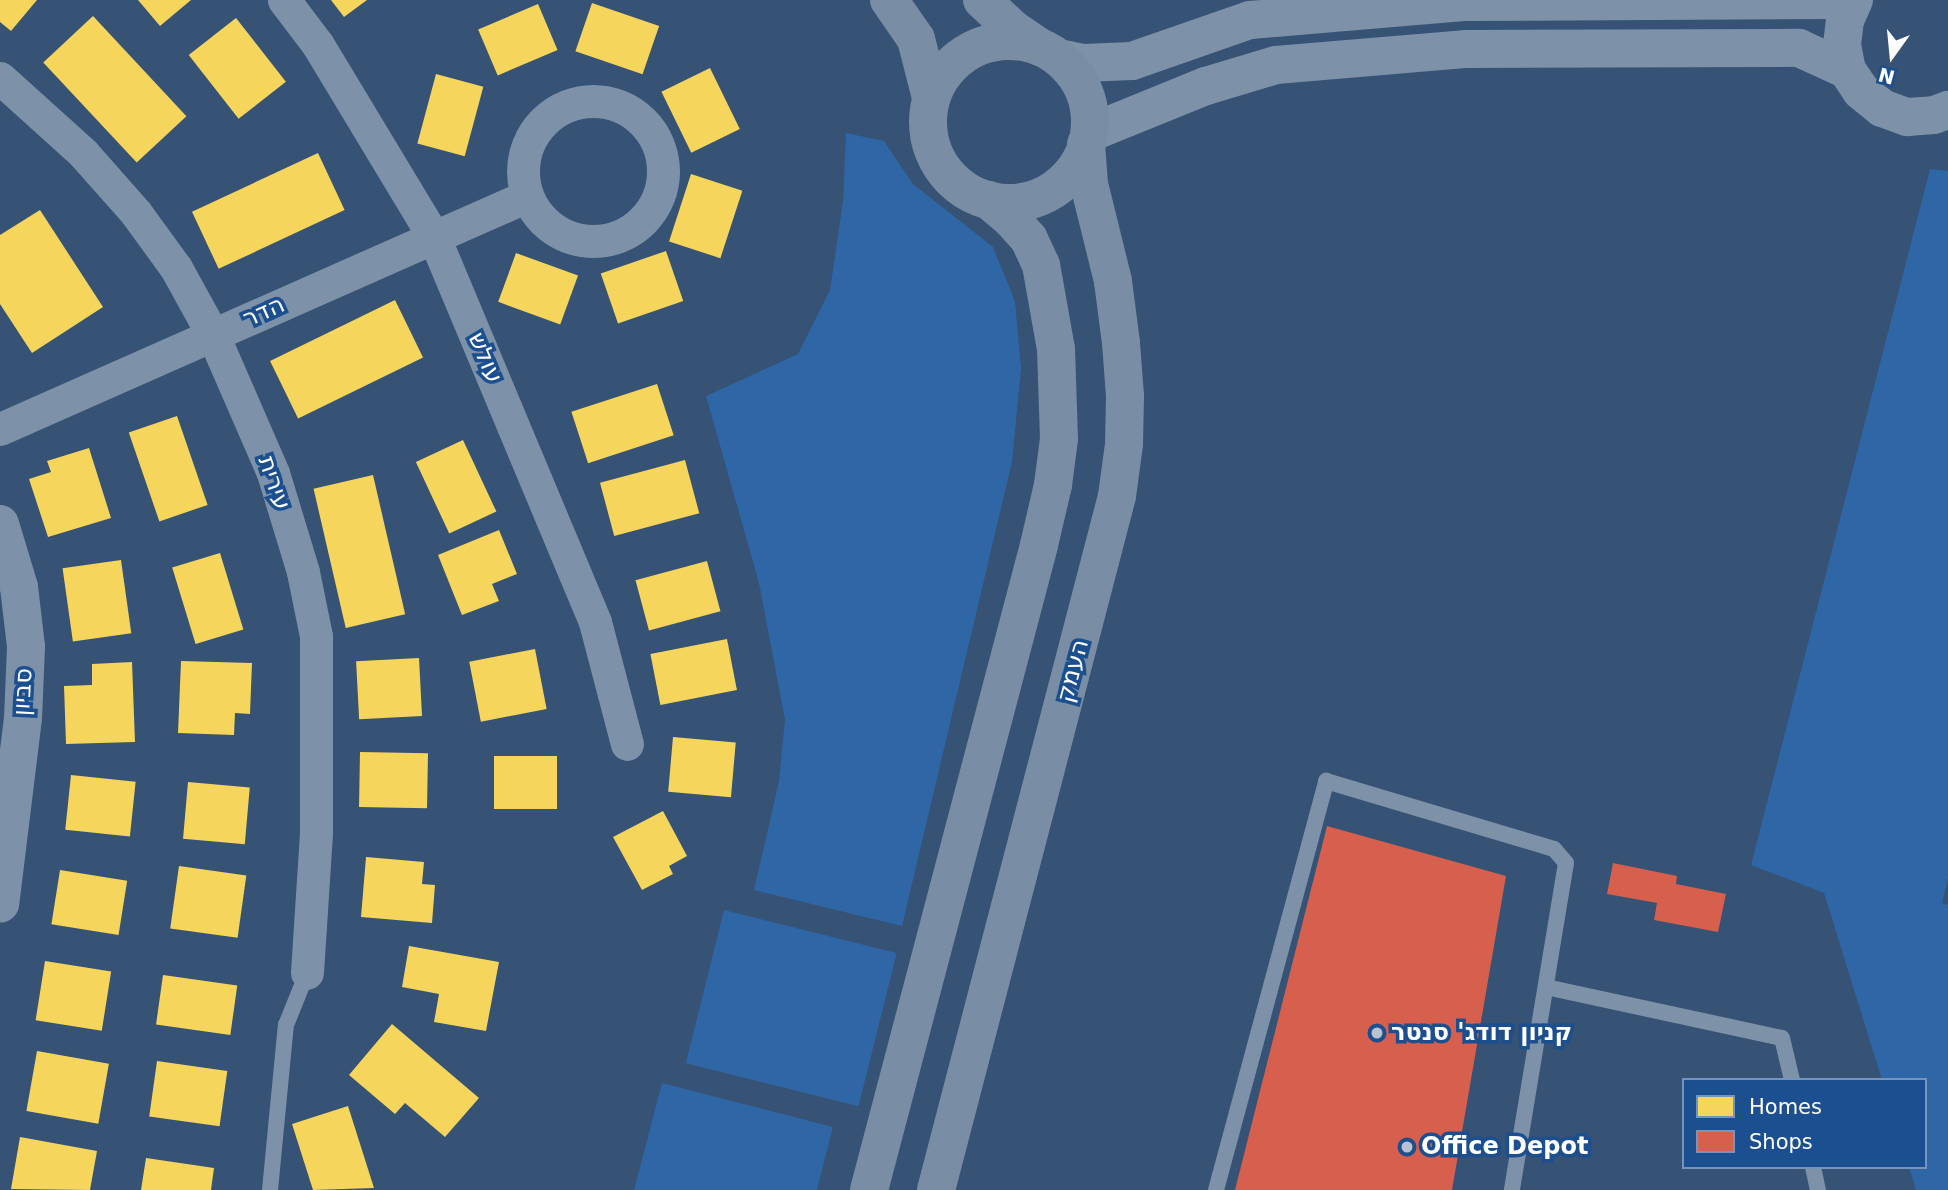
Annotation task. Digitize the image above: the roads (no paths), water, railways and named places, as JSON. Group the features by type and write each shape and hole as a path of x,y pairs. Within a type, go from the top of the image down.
{"main road":[{"path":"889,0 916,39 932,98"},
{"path":"982,0 1013,29 1052,54 1078,79 1085,96 1088,139 1080,160 1063,183 1043,196 1016,203 988,200 962,188 942,169 928,133 932,98 939,79 958,58 983,45 1005,41 1034,45 1052,54"},
{"name":"העמק","path":"936,1190 1117,496 1124,420 1121,343 1113,281 1089,184 1088,139"},
{"path":"869,1190 1039,545 1053,485 1059,439 1056,349 1049,293 1041,265 1029,239 988,200"}],"street":[{"name":"עולש","path":"284,0 318,45 434,237 595,622 627,744"},
{"path":"1052,54 1083,63 1132,61 1250,20 1464,2 1842,0"},
{"path":"1854,0 1844,20 1842,45 1847,70 1861,91 1882,108 1907,117 1934,115 1948,110"},
{"path":"1088,139 1206,86 1290,63 1467,49 1799,48 1847,70"},
{"name":"עירית","path":"0,78 83,153 136,213 176,268 213,335 272,473 303,572 316,636 316,833 307,973"},
{"path":"588,102 620,106 641,120 656,139 664,176 658,199 644,219 621,236 596,241 572,238 551,227 527,196 523,172 527,148 539,127 557,111 588,102"},
{"name":"הדר","path":"0,429 527,196"},
{"name":"סביון","path":"0,524 19,587 26,647 23,719 7,795 0,904"}],"lane":[{"path":"1216,1190 1326,781 1554,849 1566,863 1512,1190"},
{"path":"270,1190 286,1025 307,973"},
{"path":"1546,987 1782,1038 1792,1078"},
{"path":"1813,1169 1818,1190"}],"place":[{"name":"קניון דודג' סנטר","path":"1377,1033"},
{"name":"Office Depot","path":"1407,1147"}]}
